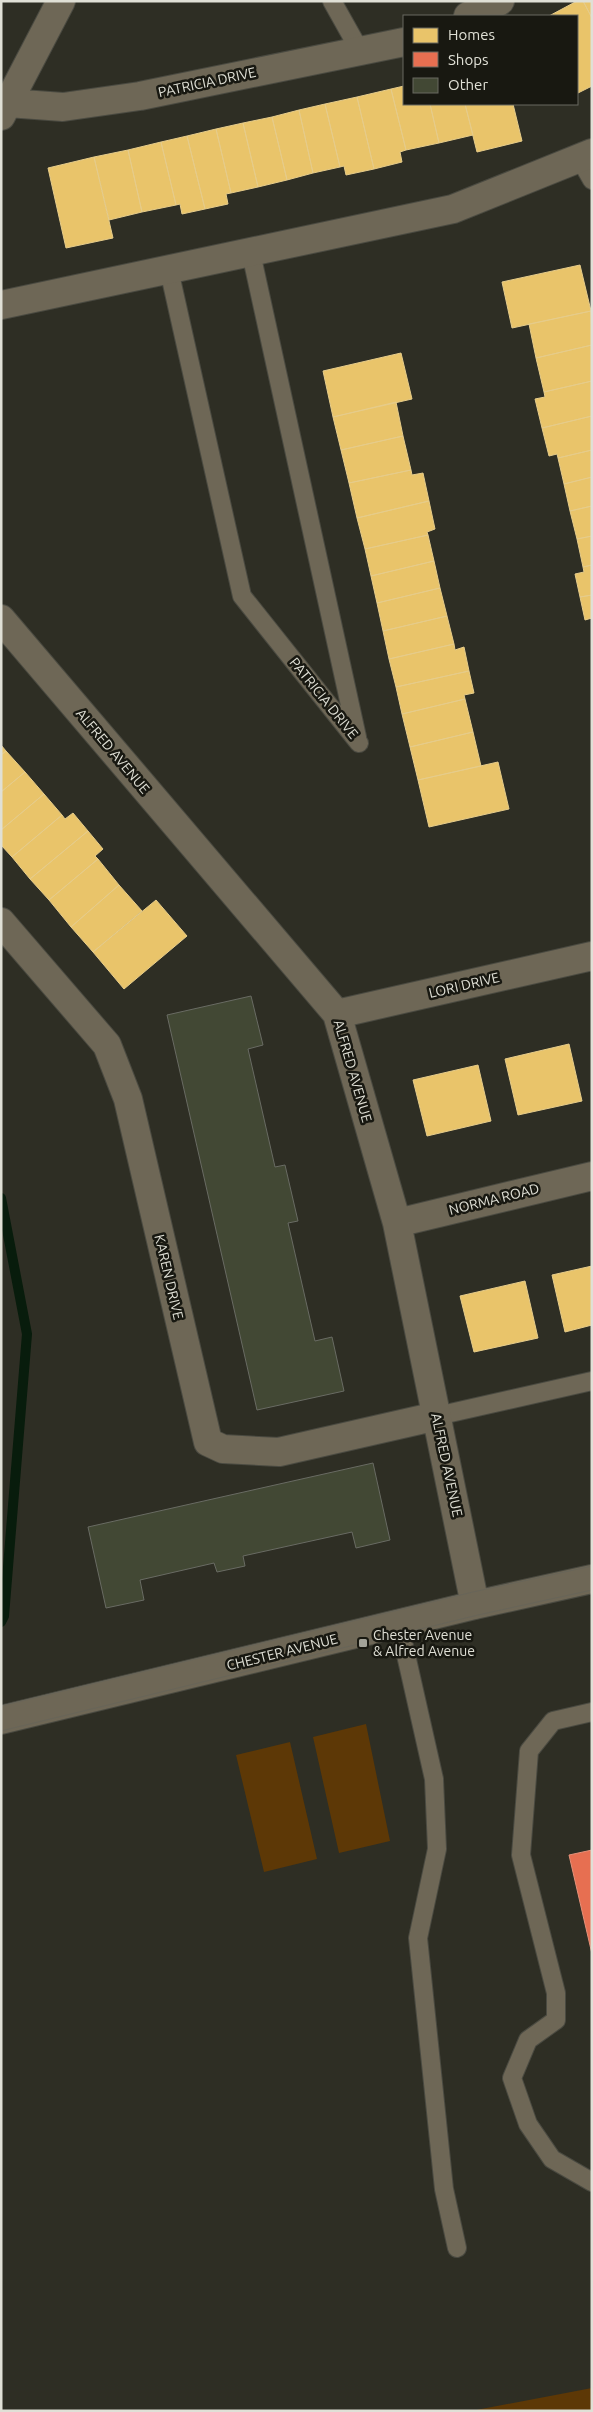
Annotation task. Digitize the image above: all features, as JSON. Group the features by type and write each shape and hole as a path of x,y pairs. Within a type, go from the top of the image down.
{"street":[{"path":"5,110 61,1"},
{"path":"470,15 500,1"},
{"name":"PATRICIA DRIVE","path":"5,110 63,108 140,96 403,42"},
{"path":"1,304 251,253 453,209 588,164"},
{"name":"ALFRED AVENUE","path":"1,619 337,1014 397,1223 476,1605"},
{"name":"KAREN DRIVE","path":"1,922 107,1045 128,1099 208,1442 223,1449 279,1452 436,1416"},
{"name":"LORI DRIVE","path":"337,1014 592,956"},
{"name":"NORMA ROAD","path":"397,1223 592,1176"},
{"name":"CHESTER AVENUE","path":"1,1720 476,1605 592,1579"}],"lane":[{"path":"332,1 360,51"},
{"name":"PATRICIA DRIVE","path":"169,270 242,596 358,743 251,253"},
{"path":"436,1416 592,1381"},
{"path":"399,1624 434,1779 437,1849 418,1938 444,2189 457,2248"},
{"path":"592,1712 553,1721 529,1751 521,1855 556,1993 556,2020 528,2040 512,2078 528,2124 552,2159 592,2182"}],"shaded area":[{"path":"366,1724 390,1841 339,1853 313,1737"},
{"path":"290,1742 317,1859 264,1872 236,1755"},
{"path":"592,2388 592,2411 471,2411"}],"building: Homes":[{"path":"577,1 583,1 592,18 592,86 578,93 578,15 551,15"},
{"path":"583,1 592,1 592,18"},
{"path":"403,86 403,105 430,105 439,143 406,150 391,89"},
{"path":"391,89 406,150 400,152 402,162 374,169 357,97"},
{"path":"357,97 374,169 346,175 344,166 340,167 325,104"},
{"path":"325,104 340,167 313,173 299,110"},
{"path":"430,105 465,105 473,135 439,143"},
{"path":"465,105 513,105 522,141 477,152"},
{"path":"299,110 313,173 287,180 272,117"},
{"path":"272,117 287,180 258,187 243,123"},
{"path":"243,123 258,187 231,193 216,129"},
{"path":"216,129 231,193 226,194 228,204 205,209 187,136"},
{"path":"187,136 205,209 182,214 180,204 176,205 161,142"},
{"path":"161,142 176,205 142,212 128,150"},
{"path":"128,150 142,212 109,220 94,157"},
{"path":"94,157 113,238 66,248 48,168"},
{"path":"580,265 591,311 512,328 502,282"},
{"path":"591,311 592,345 536,358 529,324"},
{"path":"592,345 592,381 544,392 536,358"},
{"path":"401,353 412,399 333,417 323,371"},
{"path":"592,381 592,416 542,428 535,399 545,397 544,392"},
{"path":"396,402 403,436 341,450 333,417"},
{"path":"592,416 592,450 558,458 557,454 549,456 542,428"},
{"path":"403,436 411,470 349,483 341,450"},
{"path":"592,450 592,477 564,484 558,458"},
{"path":"411,470 412,475 423,473 429,501 357,518 349,483"},
{"path":"592,477 592,506 570,511 564,484"},
{"path":"429,501 435,529 427,532 428,535 365,549 357,518"},
{"path":"592,506 592,536 577,539 570,511"},
{"path":"428,535 434,561 371,576 365,549"},
{"path":"592,536 592,565 583,567 577,539"},
{"path":"434,561 440,588 377,603 371,576"},
{"path":"592,565 592,595 580,597 575,574 584,572 583,567"},
{"path":"440,588 447,616 383,631 377,603"},
{"path":"592,595 592,618 585,620 580,597"},
{"path":"447,616 454,644 389,659 383,631"},
{"path":"454,644 455,650 464,647 469,671 396,687 389,659"},
{"path":"469,671 474,693 464,695 465,699 402,714 396,687"},
{"path":"465,699 473,732 410,747 402,714"},
{"path":"473,732 481,766 418,780 410,747"},
{"path":"1,745 6,751 1,755"},
{"path":"6,751 25,772 1,792 1,755"},
{"path":"498,762 509,809 429,827 418,780"},
{"path":"25,772 44,794 1,830 1,792"},
{"path":"44,794 62,815 12,857 1,845 1,830"},
{"path":"73,813 88,831 30,879 12,857 62,815 65,819"},
{"path":"88,831 103,849 95,856 98,859 49,900 30,879"},
{"path":"98,859 119,885 71,927 49,900"},
{"path":"119,885 142,911 93,952 71,927"},
{"path":"156,900 187,936 124,989 93,952"},
{"path":"569,1044 582,1101 518,1115 505,1059"},
{"path":"478,1065 491,1121 427,1136 413,1080"},
{"path":"592,1266 592,1325 565,1332 552,1275"},
{"path":"525,1281 538,1338 474,1352 460,1296"}],"building: Shops":[{"path":"592,1850 592,1954 569,1855"}],"building: Other":[{"path":"251,996 263,1045 248,1049 275,1167 285,1165 298,1221 288,1223 315,1341 332,1337 344,1391 257,1410 167,1015"},
{"path":"373,1463 390,1540 356,1548 352,1532 243,1556 245,1566 217,1572 214,1563 140,1580 144,1600 106,1608 88,1527"}],"waterway":[{"path":"1,1198 27,1334 4,1616 1,1622"}],"tram line":[{"path":"1,1706 473,1592 592,1566"},
{"path":"1,1731 478,1615 592,1590"}],"place":[{"name":"Chester Avenue & Alfred Avenue","path":"363,1643"}]}
